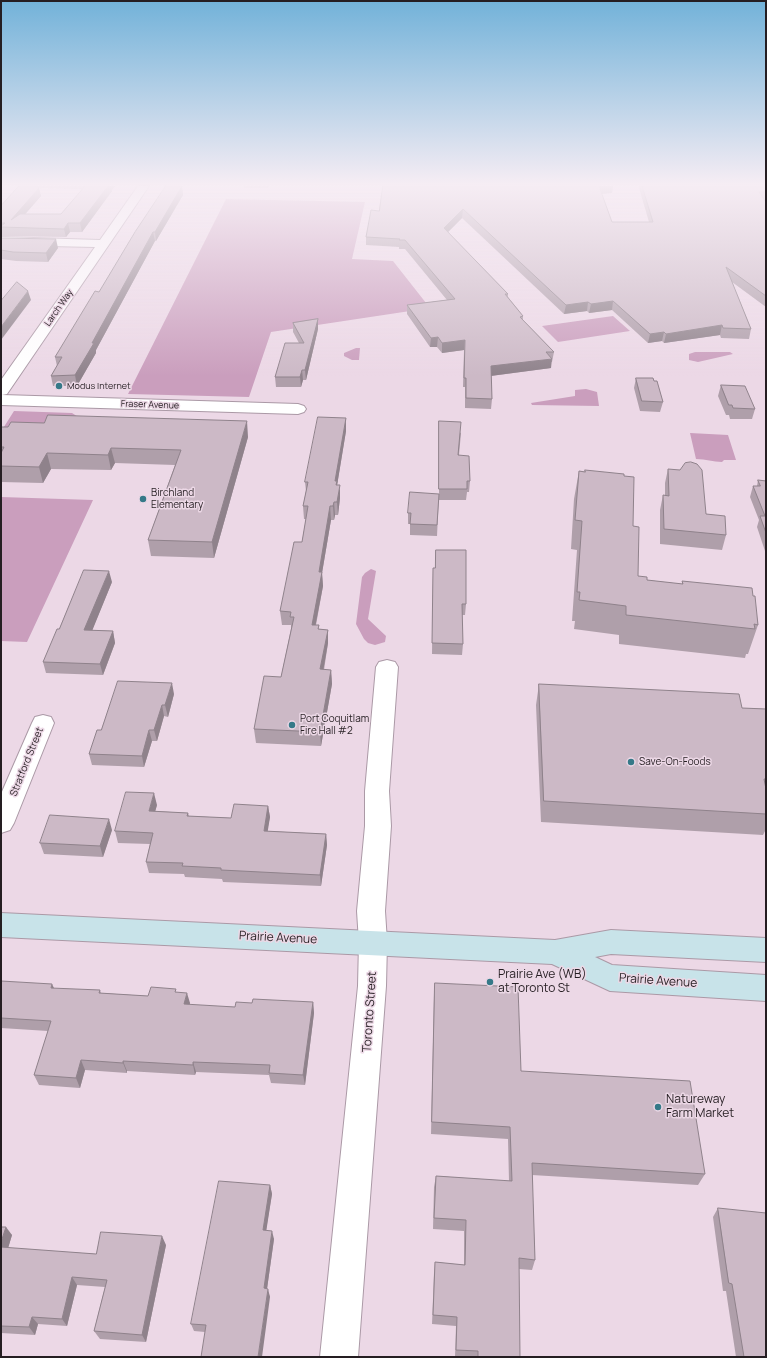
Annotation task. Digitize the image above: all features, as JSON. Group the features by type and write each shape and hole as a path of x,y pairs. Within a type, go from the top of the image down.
{"main road":[{"name":"Prairie Avenue","path":"1,925 555,952 611,942 766,950"},
{"name":"Prairie Avenue","path":"555,952 610,978 766,988"}],"street":[{"name":"Larch Way","path":"1,391 100,249"},
{"name":"Fraser Avenue","path":"1,400 298,409"},
{"name":"Toronto Street","path":"339,1357 371,1000 373,942 371,911 378,826 377,792 387,667"},
{"name":"Stratford Street","path":"1,823 43,723"}],"shaded area":[{"path":"201,249 354,249 352,259 393,261 430,308 271,332 249,397 128,394"},
{"path":"613,316 630,331 558,342 542,326"},
{"path":"360,348 359,360 352,360 344,356 344,353"},
{"path":"695,352 730,352 733,354 698,362 689,360 689,354"},
{"path":"586,389 597,392 599,406 532,405 531,403 575,396 575,390"},
{"path":"14,411 72,413 83,420 2,430"},
{"path":"690,433 728,435 736,460 716,462 696,459"},
{"path":"1,497 93,500 27,642 1,641"},
{"path":"371,569 376,571 368,619 386,636 385,642 375,645 368,643 364,639 356,624 362,577"}],"building":[{"path":"1,249 49,249 46,253"},
{"path":"125,249 143,249 92,343 94,343 75,375 51,376 62,357 55,357 95,291 99,292"},
{"path":"413,249 465,249 508,294 505,294 523,316 520,317 554,352 546,352 552,359 491,366 492,399 466,398 466,378 464,378 465,340 442,343 438,337 431,338 407,305 455,299"},
{"path":"506,249 766,249 766,296 726,267 751,329 723,328 722,325 666,334 664,332 650,334 613,301 566,305"},
{"path":"17,282 28,291 1,327 1,301"},
{"path":"318,319 305,370 302,370 300,377 275,377 285,343 304,343 293,323"},
{"path":"636,378 653,378 654,381 657,381 663,402 642,401"},
{"path":"721,385 745,386 755,409 733,408 732,405 729,405"},
{"path":"48,415 247,421 212,542 148,540 181,450 111,448 108,455 47,453 39,467 1,466 1,453 4,447 1,447 1,427 8,427 11,422 44,423"},
{"path":"318,417 346,418 335,481 337,481 336,485 340,485 337,502 334,502 333,506 330,506 319,572 322,572 312,625 319,625 318,629 328,630 320,669 331,670 320,732 254,729 264,676 281,677 294,617 290,617 291,612 280,611 294,542 302,542 308,506 303,506 308,482 305,482"},
{"path":"439,421 461,422 458,455 469,456 470,481 467,481 467,489 439,489"},
{"path":"691,462 697,464 702,470 706,514 725,516 726,535 664,529 663,495 669,496 668,469 680,470 685,463"},
{"path":"585,470 624,474 624,476 634,477 633,526 639,527 638,576 647,577 647,580 683,584 682,581 752,588 753,596 755,596 758,625 754,624 755,629 626,615 626,606 579,600 580,592 577,592 582,521 575,520 579,471 585,472"},
{"path":"758,480 766,481 766,533 760,516 765,516 753,486 760,486"},
{"path":"410,492 439,494 437,525 410,524 411,513 408,513"},
{"path":"436,550 466,550 466,604 462,604 463,644 432,643 433,568 435,568"},
{"path":"84,570 109,571 84,630 113,631 100,664 43,662 57,629 59,629"},
{"path":"118,681 172,683 165,705 162,705 154,730 149,730 142,756 89,754 97,730 101,730"},
{"path":"539,684 739,694 742,708 766,709 766,779 764,779 766,789 766,814 544,801"},
{"path":"126,792 154,793 149,811 188,813 187,816 231,818 234,804 268,806 264,831 326,834 320,875 221,870 221,868 182,866 183,863 146,862 153,833 115,831"},
{"path":"50,815 109,819 100,846 40,843"},
{"path":"1,981 52,984 51,988 100,990 99,993 148,996 151,987 176,989 175,992 187,993 184,1004 235,1007 236,1002 252,1003 253,999 313,1002 303,1075 269,1073 270,1065 193,1062 193,1065 81,1060 76,1078 34,1075 51,1021 1,1018"},
{"path":"435,983 518,987 521,1071 690,1081 705,1174 532,1163 535,1260 519,1258 520,1357 478,1357 478,1351 456,1350 457,1317 433,1315 435,1262 465,1265 466,1220 434,1218 436,1176 512,1181 510,1127 432,1122"},
{"path":"219,1181 270,1185 263,1230 272,1231 264,1288 268,1289 258,1357 201,1357 206,1325 191,1324"},
{"path":"718,1208 766,1213 766,1357 744,1357 732,1284 729,1283"},
{"path":"1,1227 6,1227 1,1242"},
{"path":"101,1232 162,1236 142,1335 94,1331 107,1280 72,1277 62,1319 32,1317 29,1327 1,1326 1,1247 96,1254"}],"place":[{"name":"Modus Internet","path":"59,386"},
{"name":"Birchland Elementary","path":"143,499"},
{"name":"Port Coquitlam Fire Hall #2","path":"292,725"},
{"name":"Save-On-Foods","path":"631,762"},
{"name":"Prairie Ave (WB) at Toronto St","path":"490,982"},
{"name":"Natureway Farm Market","path":"658,1107"}]}
